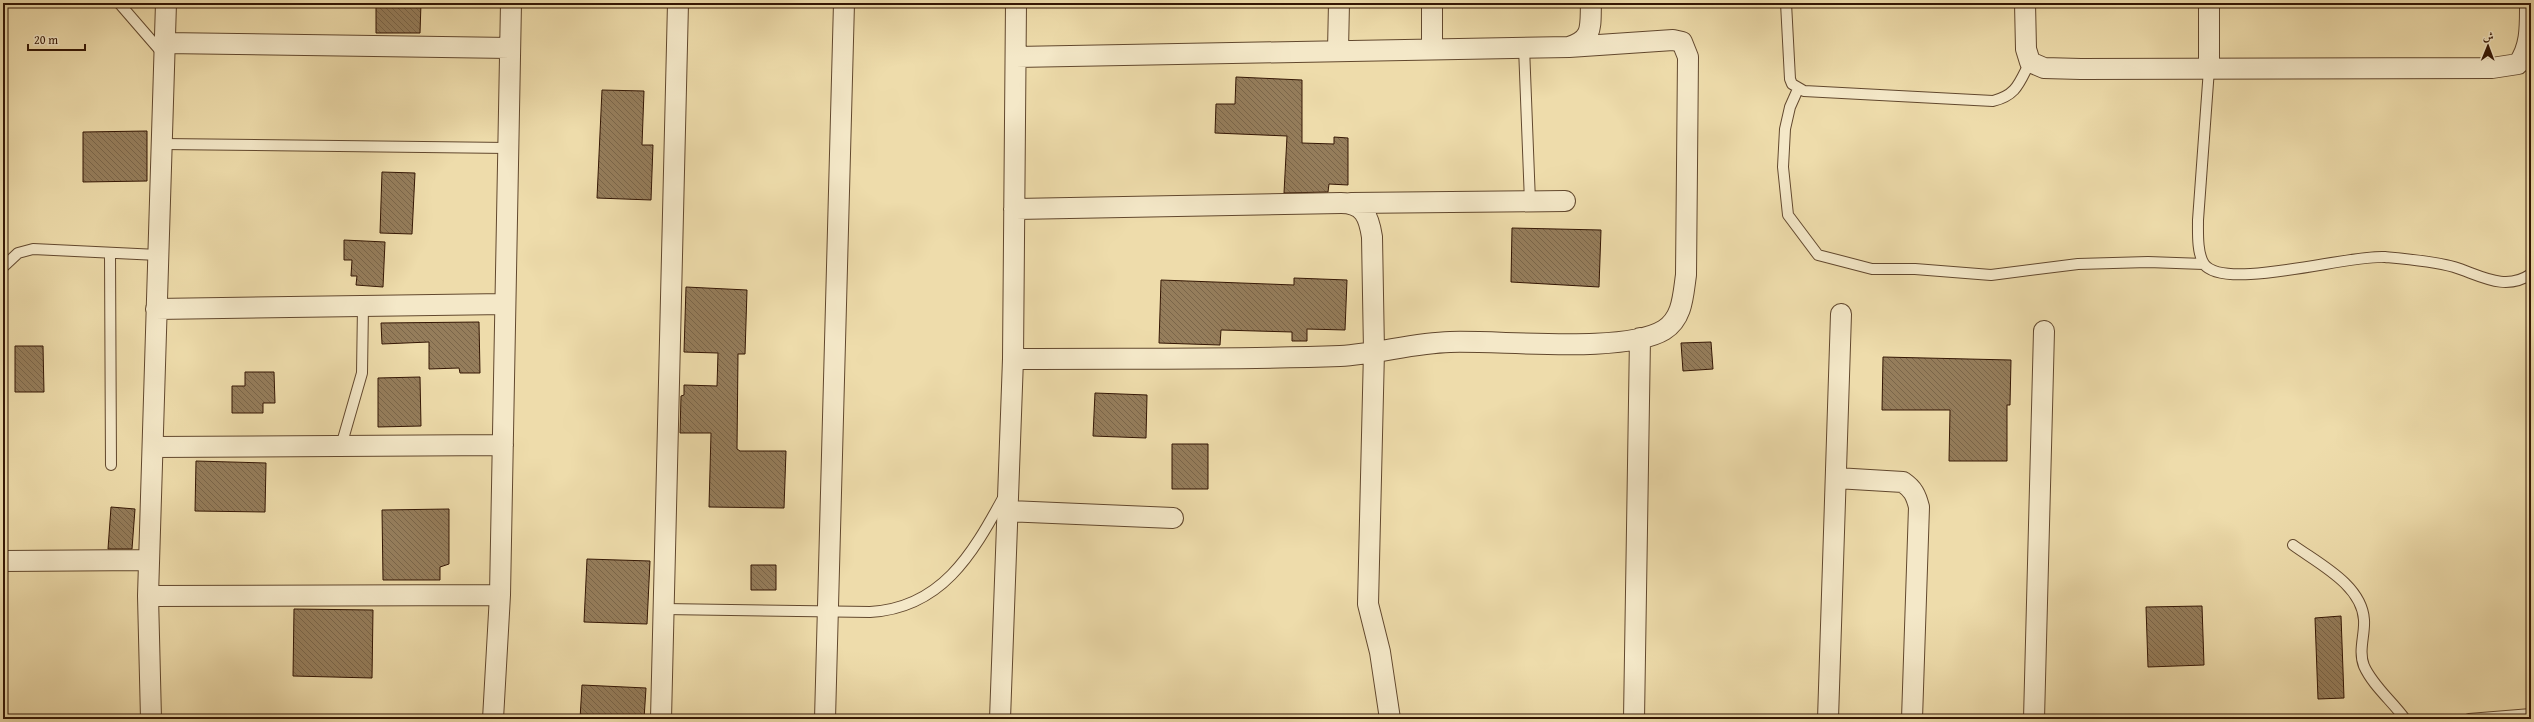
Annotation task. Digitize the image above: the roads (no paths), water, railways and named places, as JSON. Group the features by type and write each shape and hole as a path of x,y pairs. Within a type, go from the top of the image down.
{"street":[{"path":"151,719 148,596 154,447 156,309 166,3"},
{"path":"493,719 500,595 511,3"},
{"path":"662,719 678,3"},
{"path":"824,719 844,3"},
{"path":"1000,719 1013,359 1016,3"},
{"path":"1338,50 1339,3"},
{"path":"1432,3 1432,48"},
{"path":"1569,47 1582,43 1589,34 1591,3"},
{"path":"2025,3 2026,49 2030,62 2044,68 2081,69 2492,68 2518,64 2528,54 2530,3"},
{"path":"2209,3 2209,69"},
{"path":"1013,359 1342,356 1406,345 1451,342 1588,344 1640,338 1664,330 1677,318 1683,302 1686,275 1688,57 1682,42 1672,40 1569,47 1432,48 1016,57"},
{"path":"165,49 510,48"},
{"path":"1014,209 1565,201"},
{"path":"1351,203 1364,210 1369,220 1374,351 1368,604 1380,652 1390,719"},
{"path":"156,309 505,304"},
{"path":"1828,719 1841,314"},
{"path":"2034,719 2044,331"},
{"path":"1634,719 1640,338"},
{"path":"154,447 503,445"},
{"path":"1836,478 1903,482 1912,488 1916,496 1919,507 1912,719"},
{"path":"1007,511 1173,518"},
{"path":"3,561 149,560"},
{"path":"148,596 500,595"}],"lane":[{"path":"119,3 165,49"},
{"path":"1786,3 1789,73 1792,84 1798,89 1993,101 2007,98 2015,90 2030,62"},
{"path":"1524,47 1530,202"},
{"path":"2209,69 2198,220 2199,244 2204,264 2213,272 2236,275 2273,273 2360,258 2383,257 2453,267 2498,283 2513,282 2531,274"},
{"path":"1798,89 1790,107 1785,129 1783,167 1788,215 1799,233 1818,254 1872,269 1915,269 1991,275 2078,264 2148,262 2204,264"},
{"path":"162,144 508,148"},
{"path":"3,267 18,253 33,249 158,255"},
{"path":"110,253 111,465"},
{"path":"341,446 362,373 363,306"},
{"path":"664,609 828,612 890,611 914,603 936,588 973,550 1008,490"},
{"path":"2293,545 2346,584 2356,596 2364,611 2361,647 2364,665 2373,681 2405,719"},
{"path":"2469,719 2531,714"}]}
